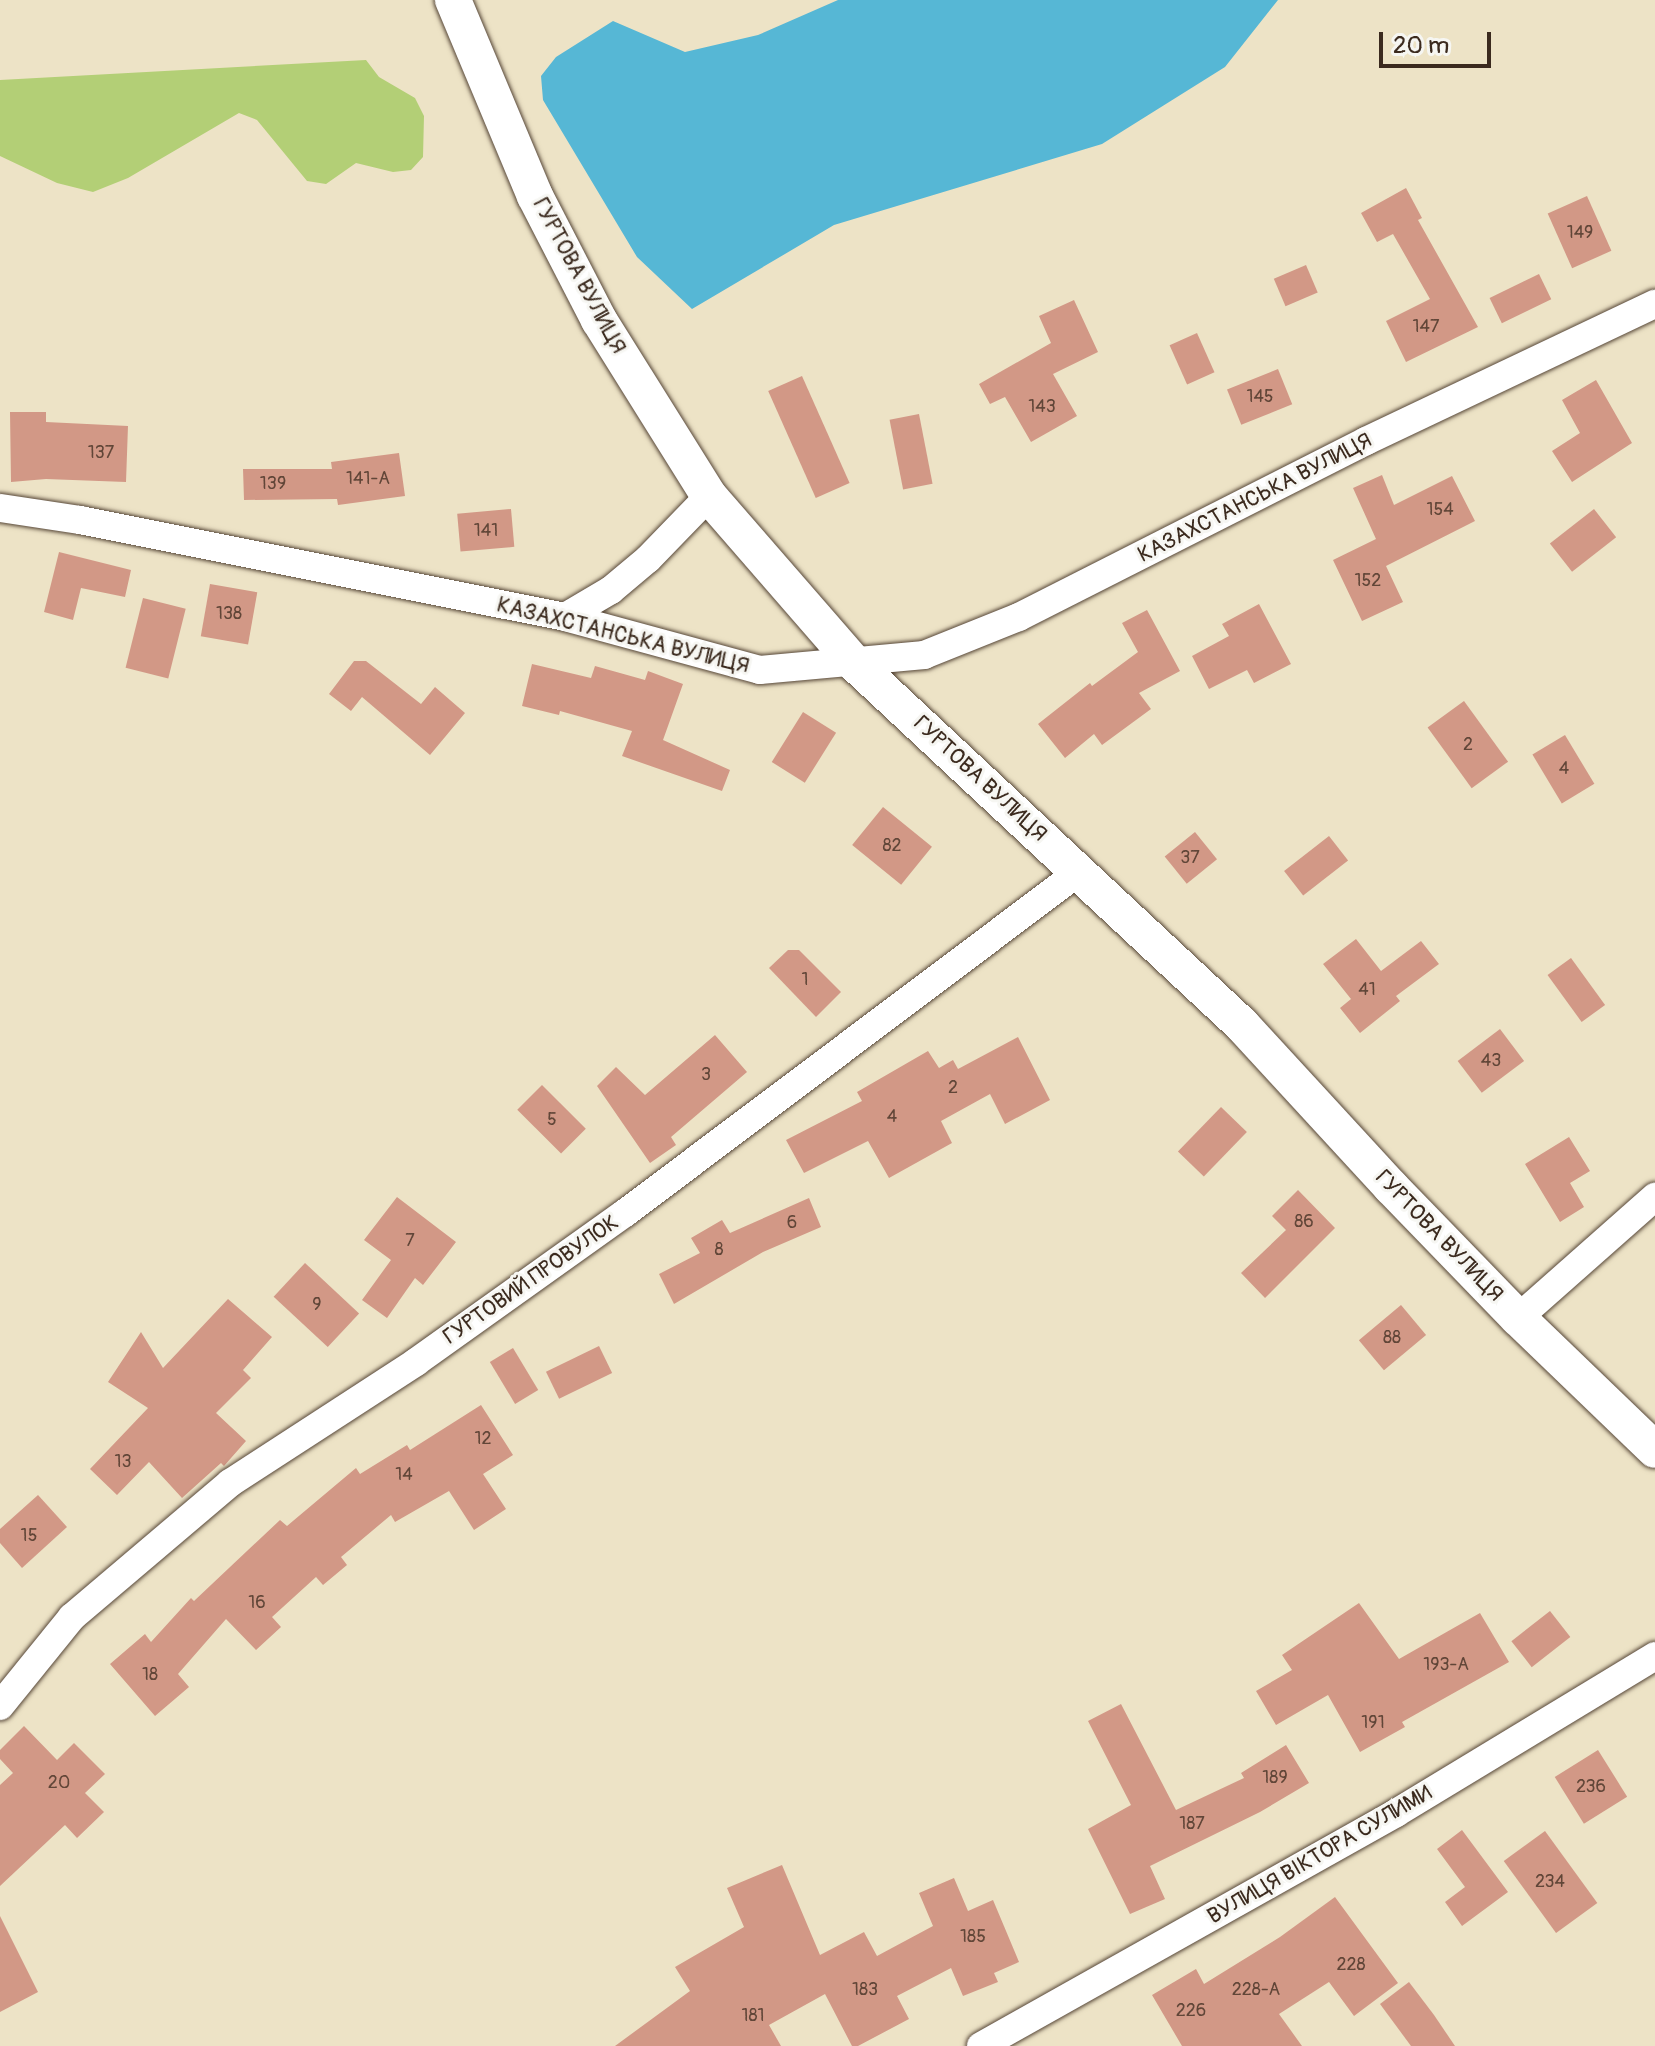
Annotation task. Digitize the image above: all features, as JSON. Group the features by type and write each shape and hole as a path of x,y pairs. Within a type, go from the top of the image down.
{"street":[{"name":"ГУРТОВА ВУЛИЦЯ","path":"453,0 535,196 599,320 709,496 854,663 1242,1025 1391,1187 1518,1318 1655,1450"},
{"name":"КАЗАХСТАНСЬКА ВУЛИЦЯ","path":"0,508 80,520 565,617 760,670 924,655 1019,617 1366,441 1655,304"},
{"path":"565,617 611,590 648,559 709,496"},
{"name":"ГУРТОВИЙ ПРОВУЛОК","path":"0,1706 72,1617 230,1483 416,1362 625,1213 1080,871"},
{"path":"1518,1318 1655,1197"},
{"name":"ВУЛИЦЯ ВІКТОРА СУЛИМИ","path":"981,2046 1396,1813 1655,1656"}],"green space":[{"path":"366,60 379,77 415,98 424,116 423,157 411,170 393,172 356,163 326,184 307,181 257,120 239,113 128,178 93,192 57,183 0,156 0,80"}],"water":[{"path":"838,0 1278,0 1225,67 1102,144 834,225 692,309 637,257 543,100 541,76 556,57 613,21 685,52 758,35"}],"building":[{"path":"1406,188 1422,218 1418,220 1478,327 1406,362 1386,321 1430,299 1393,234 1377,242 1361,213"},
{"path":"1587,196 1611,251 1572,268 1548,213"},
{"path":"1306,265 1318,293 1286,306 1274,279"},
{"path":"1539,274 1551,299 1502,323 1490,298"},
{"path":"1074,300 1098,352 1053,374 1077,416 1031,442 1005,397 990,404 979,384 1051,343 1039,316"},
{"path":"1197,333 1214,372 1187,384 1170,345"},
{"path":"1278,369 1292,404 1241,425 1227,390"},
{"path":"802,376 850,483 816,498 768,391"},
{"path":"1596,380 1632,443 1572,482 1552,451 1580,433 1562,400"},
{"path":"10,412 46,412 46,422 128,426 126,482 46,479 11,482"},
{"path":"919,414 933,484 903,489 890,420"},
{"path":"399,453 405,496 338,505 337,499 244,500 243,469 332,469 331,462"},
{"path":"1382,475 1394,505 1452,476 1475,521 1386,566 1403,602 1362,621 1333,560 1376,539 1353,488"},
{"path":"511,509 514,547 461,552 457,514"},
{"path":"1594,509 1616,537 1572,572 1550,543"},
{"path":"59,552 131,570 125,597 81,588 73,620 44,612"},
{"path":"210,584 257,592 248,645 201,636"},
{"path":"143,598 186,609 168,679 126,668"},
{"path":"1259,604 1291,664 1254,683 1247,670 1209,689 1192,656 1229,636 1222,624"},
{"path":"1147,610 1180,671 1139,693 1151,709 1102,745 1094,734 1065,758 1038,724 1090,683 1092,686 1138,652 1122,623"},
{"path":"354,661 366,661 421,704 435,687 465,713 430,755 362,697 351,711 329,694"},
{"path":"532,664 591,678 595,666 645,680 648,671 683,684 663,740 730,770 722,791 622,756 632,731 560,711 559,715 522,706"},
{"path":"1464,701 1508,762 1472,788 1428,727"},
{"path":"803,712 836,733 805,783 772,762"},
{"path":"1565,735 1594,784 1562,803 1532,755"},
{"path":"883,807 932,847 901,885 852,845"},
{"path":"1195,832 1217,859 1187,884 1165,857"},
{"path":"1329,836 1348,860 1303,896 1284,871"},
{"path":"1356,939 1381,971 1421,941 1439,964 1396,996 1400,1001 1360,1033 1340,1008 1351,999 1323,964"},
{"path":"788,950 799,950 841,992 816,1017 769,968"},
{"path":"1571,958 1605,1005 1582,1022 1548,975"},
{"path":"1500,1029 1524,1061 1482,1093 1458,1061"},
{"path":"715,1035 747,1072 671,1137 676,1145 650,1163 597,1086 616,1067 645,1095"},
{"path":"1018,1037 1050,1100 1005,1124 990,1094 941,1121 952,1143 889,1178 868,1141 804,1173 786,1140 862,1101 857,1092 928,1051 939,1068 953,1060 958,1069"},
{"path":"542,1085 586,1129 561,1154 517,1110"},
{"path":"1221,1107 1247,1132 1204,1177 1178,1152"},
{"path":"1569,1137 1590,1171 1570,1183 1584,1207 1560,1222 1525,1164"},
{"path":"1298,1190 1335,1228 1265,1298 1241,1273 1286,1230 1272,1216"},
{"path":"397,1197 456,1242 423,1285 415,1278 387,1318 362,1300 391,1260 364,1240"},
{"path":"809,1198 821,1227 763,1252 674,1304 659,1274 700,1253 691,1238 722,1220 730,1233"},
{"path":"305,1263 359,1313 328,1347 274,1297"},
{"path":"228,1299 272,1337 243,1370 251,1378 216,1413 246,1441 224,1466 221,1463 182,1498 149,1462 117,1495 90,1469 148,1408 108,1382 141,1332 163,1368"},
{"path":"1401,1305 1426,1335 1384,1370 1359,1340"},
{"path":"599,1346 612,1373 559,1399 546,1372"},
{"path":"513,1348 538,1390 515,1404 490,1362"},
{"path":"481,1405 513,1455 483,1474 506,1509 474,1530 449,1491 395,1522 391,1515 341,1557 347,1565 323,1585 316,1577 272,1617 281,1627 256,1650 226,1619 178,1674 189,1687 155,1716 110,1664 145,1634 151,1642 191,1598 194,1601 280,1520 287,1526 356,1468 360,1474 407,1445 410,1450"},
{"path":"38,1495 67,1527 22,1568 0,1543 0,1529"},
{"path":"1359,1603 1399,1659 1480,1613 1509,1662 1402,1722 1405,1727 1360,1752 1328,1695 1276,1725 1256,1691 1292,1670 1282,1655"},
{"path":"1550,1611 1570,1637 1532,1667 1511,1641"},
{"path":"1121,1704 1176,1810 1244,1778 1241,1773 1286,1745 1309,1783 1260,1812 1150,1866 1165,1899 1130,1914 1088,1829 1131,1805 1088,1721"},
{"path":"24,1726 57,1760 74,1743 105,1774 85,1793 104,1812 77,1838 65,1825 0,1886 0,1785 13,1773 0,1759 0,1750"},
{"path":"1598,1750 1627,1797 1584,1824 1555,1777"},
{"path":"1462,1830 1508,1892 1462,1926 1445,1902 1465,1887 1437,1849"},
{"path":"1545,1831 1597,1903 1556,1933 1504,1861"},
{"path":"782,1865 820,1955 864,1932 877,1956 933,1926 919,1893 954,1878 968,1911 993,1900 1019,1962 994,1973 998,1982 963,1996 951,1968 897,1996 909,2019 858,2046 852,2046 825,1994 769,2025 781,2046 615,2046 690,1991 675,1967 744,1927 727,1888"},
{"path":"1335,1897 1398,1983 1354,2016 1329,1982 1279,2014 1302,2046 1182,2046 1152,1995 1196,1969 1204,1984 1280,1937"},
{"path":"0,1916 38,1992 0,2012"},
{"path":"1409,1982 1455,2046 1411,2046 1380,2004"}]}
